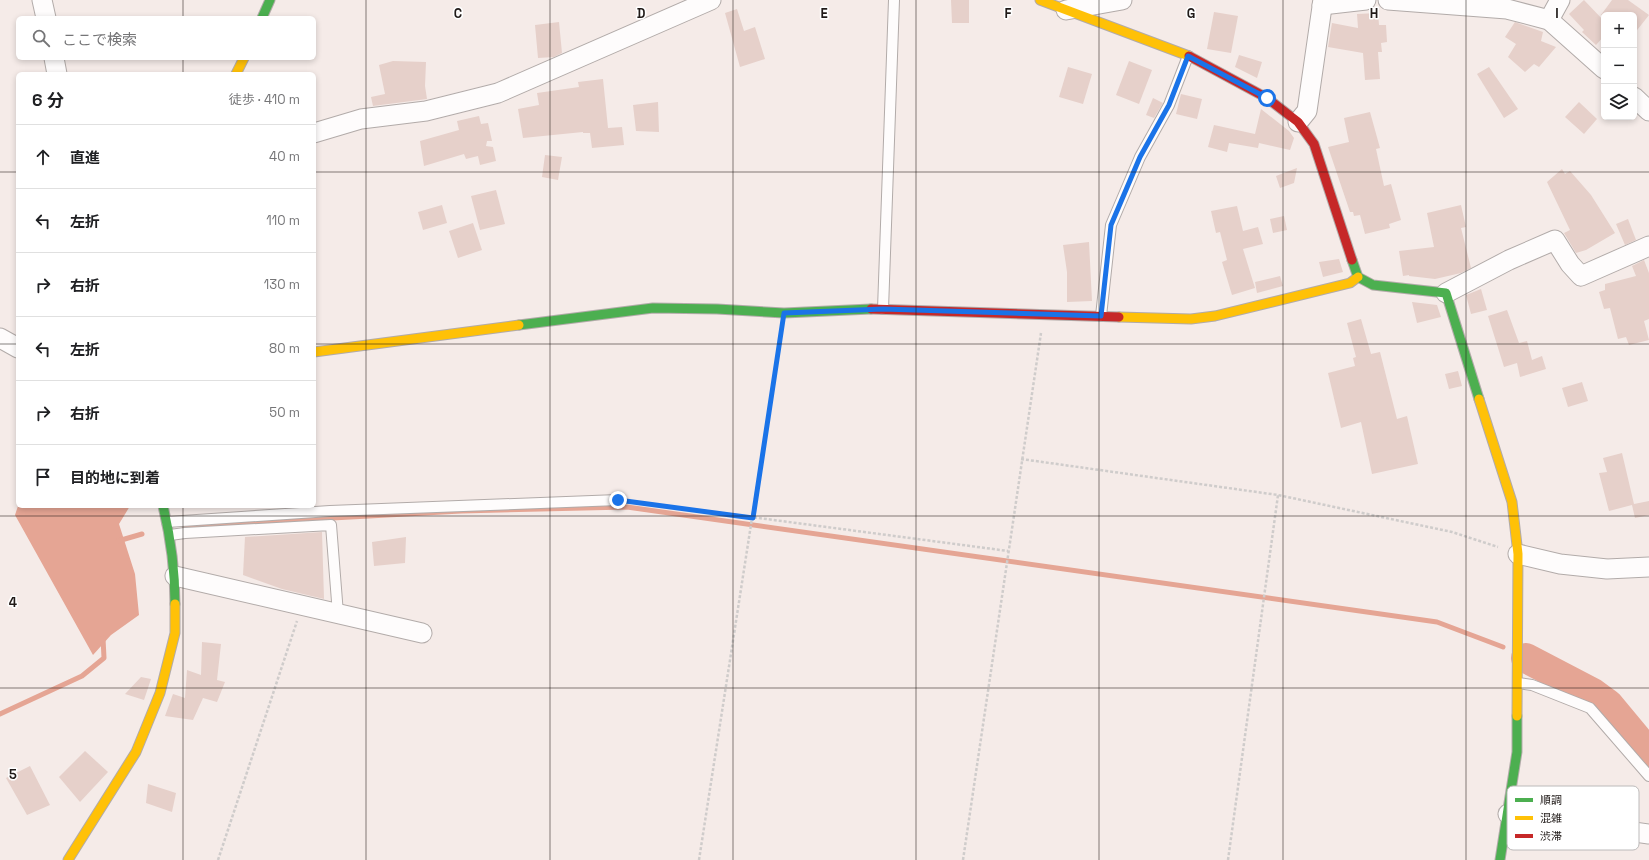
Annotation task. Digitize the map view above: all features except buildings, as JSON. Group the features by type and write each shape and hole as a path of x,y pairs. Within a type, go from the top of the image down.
{"street":[{"path":"42,0 46,16"},
{"path":"263,16 270,0"},
{"path":"316,132 361,119 426,110 498,93 711,0"},
{"path":"1040,0 1188,56 1267,98 1298,122 1314,144 1358,277 1373,285 1446,293 1508,260 1555,240 1570,264 1581,276 1649,246"},
{"path":"1066,10 1122,0"},
{"path":"1298,122 1307,111 1322,2 1366,0"},
{"path":"1388,0 1507,9 1549,20 1601,66"},
{"path":"1549,20 1560,0"},
{"path":"54,60 57,72"},
{"path":"237,72 243,60"},
{"path":"1637,100 1649,111"},
{"path":"316,352 653,308 717,309 784,313 883,309 1191,319 1215,316 1350,283 1358,277"},
{"path":"1446,293 1512,502 1518,554 1517,752 1512,786"},
{"path":"0,338 16,347"},
{"path":"68,860 136,752 160,693 175,633 175,576 170,535 164,508"},
{"path":"1518,554 1560,564 1607,569 1649,567"},
{"path":"175,576 422,633"},
{"path":"1500,860 1507,820"},
{"path":"1639,833 1649,834"}],"lane":[{"path":"883,309 894,0"},
{"path":"1101,316 1111,225 1140,157 1169,105 1188,56"},
{"path":"167,522 330,511 618,500"},
{"path":"170,535 331,525 338,614"},
{"path":"1518,683 1532,685 1590,708 1649,776"}],"path":[{"path":"699,860 784,313"},
{"path":"963,860 1021,459 1044,315"},
{"path":"1021,459 1278,495 1452,532 1518,554"},
{"path":"1228,860 1278,495"},
{"path":"618,500 1008,551"},
{"path":"218,860 302,606"}],"shaded area":[{"path":"17,508 129,508 119,524 135,574 139,615 111,635 93,655 15,515"}],"waterway":[{"path":"184,526 461,511 627,507 1437,622 1503,647"},
{"path":"118,541 142,534"},
{"path":"0,714 82,676 104,658 103,638"},
{"path":"1526,658 1593,693 1608,704 1649,753"}],"traffic: fast":[{"path":"263,16 270,0"},
{"path":"1352,260 1358,277 1373,285 1446,293 1479,399"},
{"path":"519,325 653,308 717,309 784,313 871,309"},
{"path":"163,508 172,555 175,604"},
{"path":"1512,786 1517,752 1517,716"},
{"path":"1500,860 1507,816"}],"traffic: slow":[{"path":"1040,0 1189,56"},
{"path":"237,72 243,60"},
{"path":"1119,317 1191,319 1215,316 1350,283 1358,277"},
{"path":"316,352 519,325"},
{"path":"1479,399 1512,502 1518,554 1517,716"},
{"path":"68,860 136,752 160,693 175,633 175,604"}],"traffic: jam":[{"path":"1189,56 1267,98 1298,122 1314,144 1352,260"},
{"path":"871,309 1119,317"}],"route":[{"path":"618,500 753,518 784,313 883,309 1101,316 1111,225 1119,203 1140,157 1169,105 1188,56 1267,98"}]}
